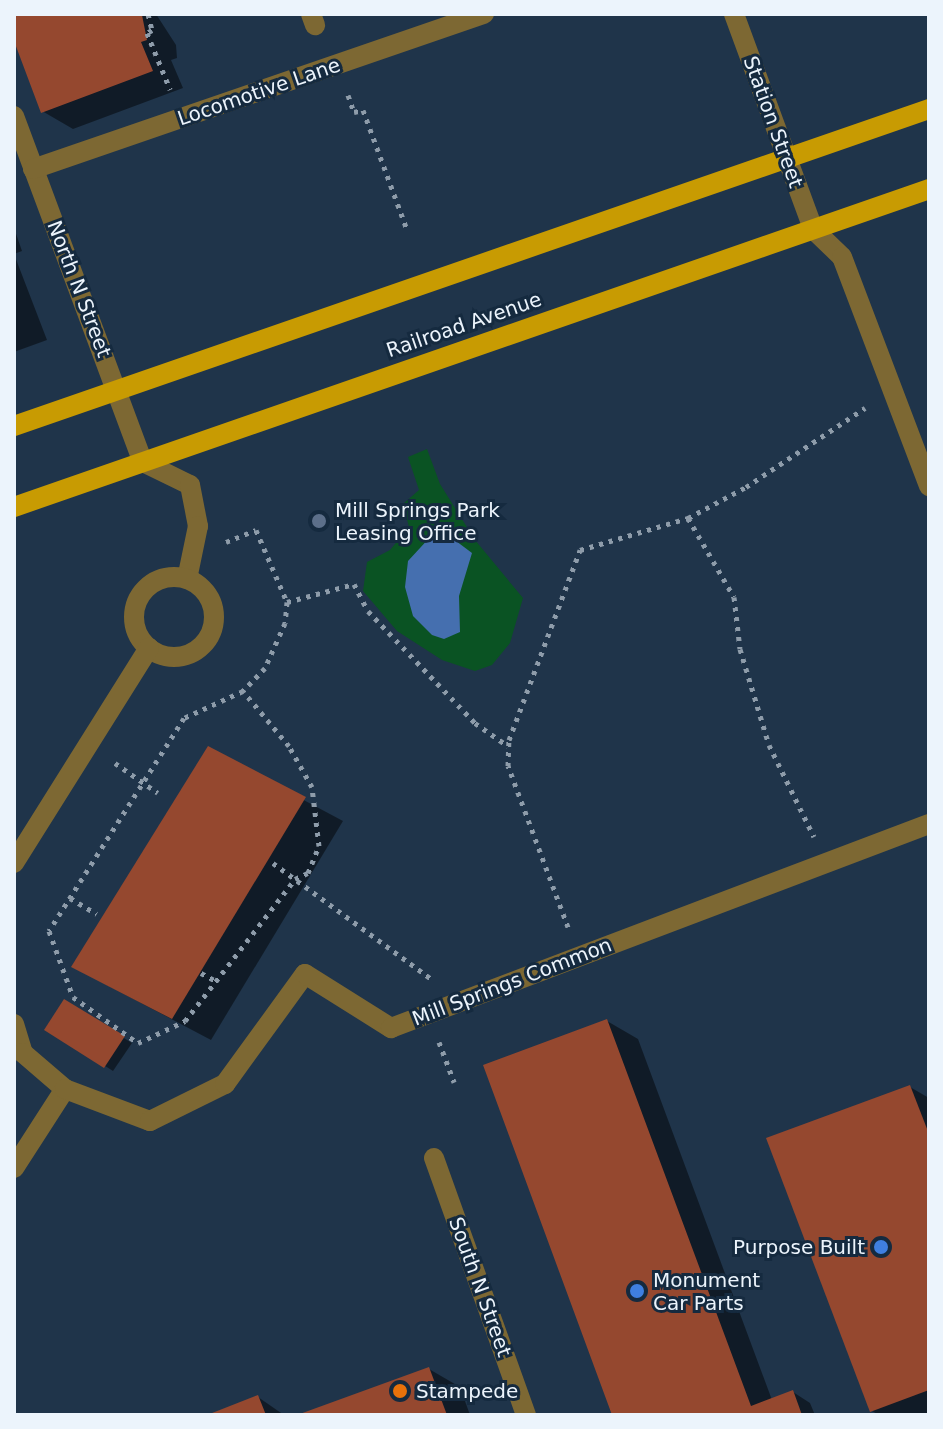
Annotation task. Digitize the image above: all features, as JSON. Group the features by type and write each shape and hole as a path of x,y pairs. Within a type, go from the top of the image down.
{"main road":[{"path":"14,426 929,109"},
{"name":"Railroad Avenue","path":"14,507 929,189"}],"street":[{"name":"Locomotive Lane","path":"33,169 484,14"},
{"name":"Station Street","path":"734,14 813,229"},
{"name":"North N Street","path":"14,116 143,462"},
{"path":"813,229 842,257 929,486"},
{"path":"143,462 190,485 198,526 187,579"},
{"path":"163,578 187,579 209,596 214,609 209,636 201,647 176,657 149,648 133,616 142,592 163,578"},
{"path":"14,863 149,648"},
{"name":"Mill Springs Common","path":"14,1024 23,1053 65,1089 150,1121 225,1084 305,974 391,1028 929,824"},
{"path":"14,1168 65,1089"},
{"name":"South N Street","path":"434,1158 526,1415"}],"path":[{"path":"148,14 152,30 147,33 172,93"},
{"path":"345,85 354,112 363,110 406,227"},
{"path":"579,957 522,811 508,766 509,746 580,550 688,518 746,487 892,389"},
{"path":"688,518 734,597 740,649 769,745 793,786 824,864"},
{"path":"192,555 256,530 287,602 285,623 265,668 243,691 184,718 49,931 73,997 138,1043 185,1021 295,879 308,873 319,846 312,787 289,746 243,691"},
{"path":"287,602 354,584 368,611 475,723 509,746"},
{"path":"88,743 158,793"},
{"path":"273,863 430,976 454,1082"},
{"path":"70,898 97,914"},
{"path":"201,973 216,981"}],"green space":[{"path":"427,449 440,484 475,540 523,598 510,643 492,665 475,671 442,660 397,631 363,591 367,562 390,550 409,527 403,504 419,490 408,457"}],"water":[{"path":"432,535 448,535 472,553 459,596 460,632 444,639 432,635 413,616 405,587 408,561"}],"building":[{"path":"14,14 142,15 147,40 141,42 153,71 41,113 14,41"},
{"path":"208,746 306,797 172,1019 71,967"},
{"path":"64,999 125,1036 104,1068 44,1030"},
{"name":"Monument Car Parts","path":"607,1019 751,1406 793,1390 802,1415 612,1415 483,1065"},
{"path":"910,1085 929,1134 929,1390 870,1412 766,1138"},
{"name":"Stampede","path":"429,1367 447,1415 297,1415"},
{"path":"258,1395 266,1415 207,1415"}],"place":[{"name":"Mill Springs Park Leasing Office","path":"319,521"},
{"name":"Purpose Built","path":"881,1247"},
{"name":"Monument Car Parts","path":"637,1291"},
{"name":"Stampede","path":"400,1391"}]}
